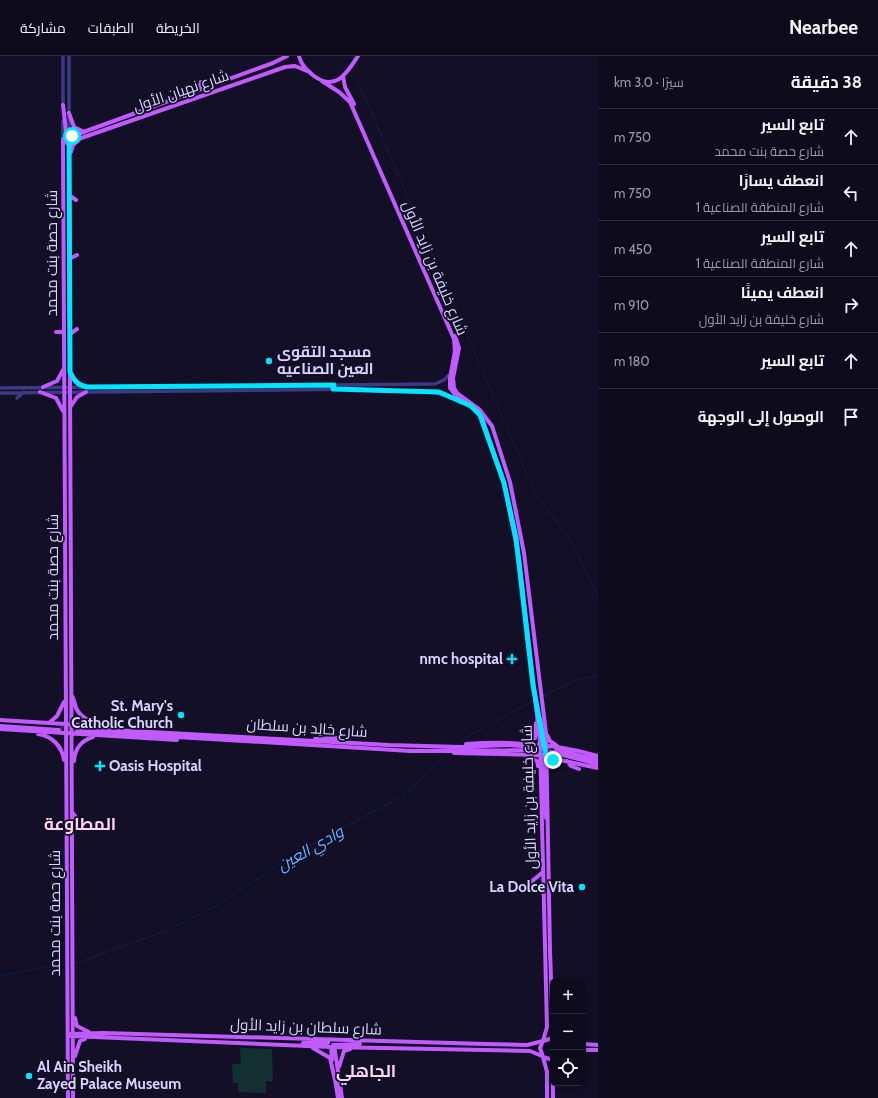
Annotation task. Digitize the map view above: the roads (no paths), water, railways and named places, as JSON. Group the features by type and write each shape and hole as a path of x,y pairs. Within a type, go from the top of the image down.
{"main road":[{"name":"شارع نهيان الأول","path":"66,141 84,132 274,63 287,56"},
{"path":"299,56 307,70"},
{"path":"322,81 332,82 343,76 358,56"},
{"name":"شارع نهيان الأول","path":"66,141 81,139 278,70 293,66 307,70"},
{"path":"270,76 278,70"},
{"name":"شارع خليفة بن زايد الأول","path":"307,70 349,100 454,339 455,352 449,384 452,392 471,406 483,421 501,473 516,538 537,712"},
{"name":"شارع خليفة بن زايد الأول","path":"343,76 346,90 457,340 458,351 453,378 454,388 458,393 476,406 489,421 497,437 506,466 517,512 524,552 542,711 546,733 543,745 548,812 551,1014"},
{"path":"199,89 201,82"},
{"path":"64,105 67,169 69,176"},
{"path":"69,113 74,127 84,132"},
{"path":"99,132 106,133"},
{"path":"69,159 73,146 81,139"},
{"name":"شارع حصة بنت محمد","path":"66,141 69,159 72,735 68,1098"},
{"name":"شارع حصة بنت محمد","path":"66,141 64,332 65,734 70,947"},
{"path":"69,195 76,200"},
{"path":"69,259 77,255"},
{"path":"70,293 76,293"},
{"path":"70,334 77,330"},
{"path":"56,332 64,332"},
{"path":"43,388 57,381 64,366"},
{"path":"70,372 76,382 86,390 76,398 70,408"},
{"path":"40,392 57,399 64,416"},
{"path":"501,473 496,448 499,448 506,466"},
{"path":"71,694 76,708 83,717 93,723 108,727"},
{"path":"49,723 57,716 65,700"},
{"path":"480,749 504,742 533,741 536,735 537,712"},
{"path":"537,712 541,724 543,745"},
{"path":"0,722 49,723 190,733"},
{"path":"0,722 60,728 0,728"},
{"path":"0,728 42,735 52,740 61,751 66,772"},
{"name":"شارع خالِد بن سلطان","path":"480,749 434,752 189,739 77,729 190,733 480,749 535,749"},
{"path":"8,730 165,740 189,739"},
{"path":"546,733 550,741 561,748"},
{"path":"72,780 75,753 78,747 85,740 99,736"},
{"path":"308,740 340,738"},
{"path":"504,742 543,745 598,756"},
{"path":"480,749 500,754 530,757 537,761 540,801"},
{"path":"598,760 551,750 598,764"},
{"path":"500,754 556,758 598,768"},
{"path":"544,757 545,812 548,824"},
{"name":"شارع خليفة بن زايد الأول","path":"543,1056 540,1048 546,1027 540,801 544,757"},
{"path":"548,812 550,800 550,766 556,758"},
{"path":"567,760 571,766 579,768"},
{"path":"72,812 77,819"},
{"path":"531,882 543,872"},
{"name":"شارع حصة بنت محمد","path":"70,989 72,1005 69,1035 73,1066 73,1098"},
{"path":"72,1005 77,1026 87,1031 103,1033"},
{"name":"شارع سلطان بن زايد الأول","path":"69,1035 103,1033 332,1044 362,1047 530,1051 550,1059"},
{"name":"شارع سلطان بن زايد الأول","path":"69,1035 98,1039 291,1045"},
{"path":"73,1066 76,1049 81,1040 98,1039"},
{"name":"شارع سلطان بن زايد الأول","path":"332,1044 374,1041 527,1045 550,1039"},
{"path":"291,1045 332,1044 342,1098"},
{"path":"586,1044 598,1045"},
{"path":"291,1045 316,1048 328,1055 338,1080"},
{"path":"338,1098 339,1063 344,1051 362,1047"},
{"path":"586,1050 598,1050"},
{"path":"543,1056 547,1069 547,1098"},
{"path":"552,1086 552,1098"}],"street":[{"path":"63,56 64,105"},
{"name":"شارع حصة بنت محمد","path":"66,141 69,113 69,56"},
{"path":"0,393 64,390 170,391 434,384 444,380 451,373"},
{"path":"86,390 165,387 326,385 334,387 434,392 471,406"},
{"path":"161,391 165,387"},
{"path":"0,388 43,388 64,390"},
{"path":"17,398 24,392"}],"waterway":[{"path":"358,81 534,491 571,541 598,596"},
{"name":"وادي العين","path":"543,696 578,679 598,676"},
{"name":"وادي العين","path":"456,745 461,740 533,701"},
{"name":"وادي العين","path":"74,964 168,930 216,906 303,849 390,803 414,786 448,753"},
{"name":"وادي العين","path":"0,976 56,965 65,965"}],"tunnel":[{"path":"60,726 77,728"},
{"path":"59,730 75,730"},
{"path":"537,747 551,749"}],"place":[{"name":"مسجد التقوى العين الصناعيه","path":"269,361"},
{"name":"nmc hospital","path":"512,659"},
{"name":"St. Mary's Catholic Church","path":"181,715"},
{"name":"Oasis Hospital","path":"100,766"},
{"name":"La Dolce Vita","path":"582,887"},
{"name":"Al Ain Sheikh Zayed Palace Museum","path":"29,1076"}],"district":[{"name":"المطاوعة","path":"80,824"},
{"name":"الجاهلي","path":"366,1071"}]}
